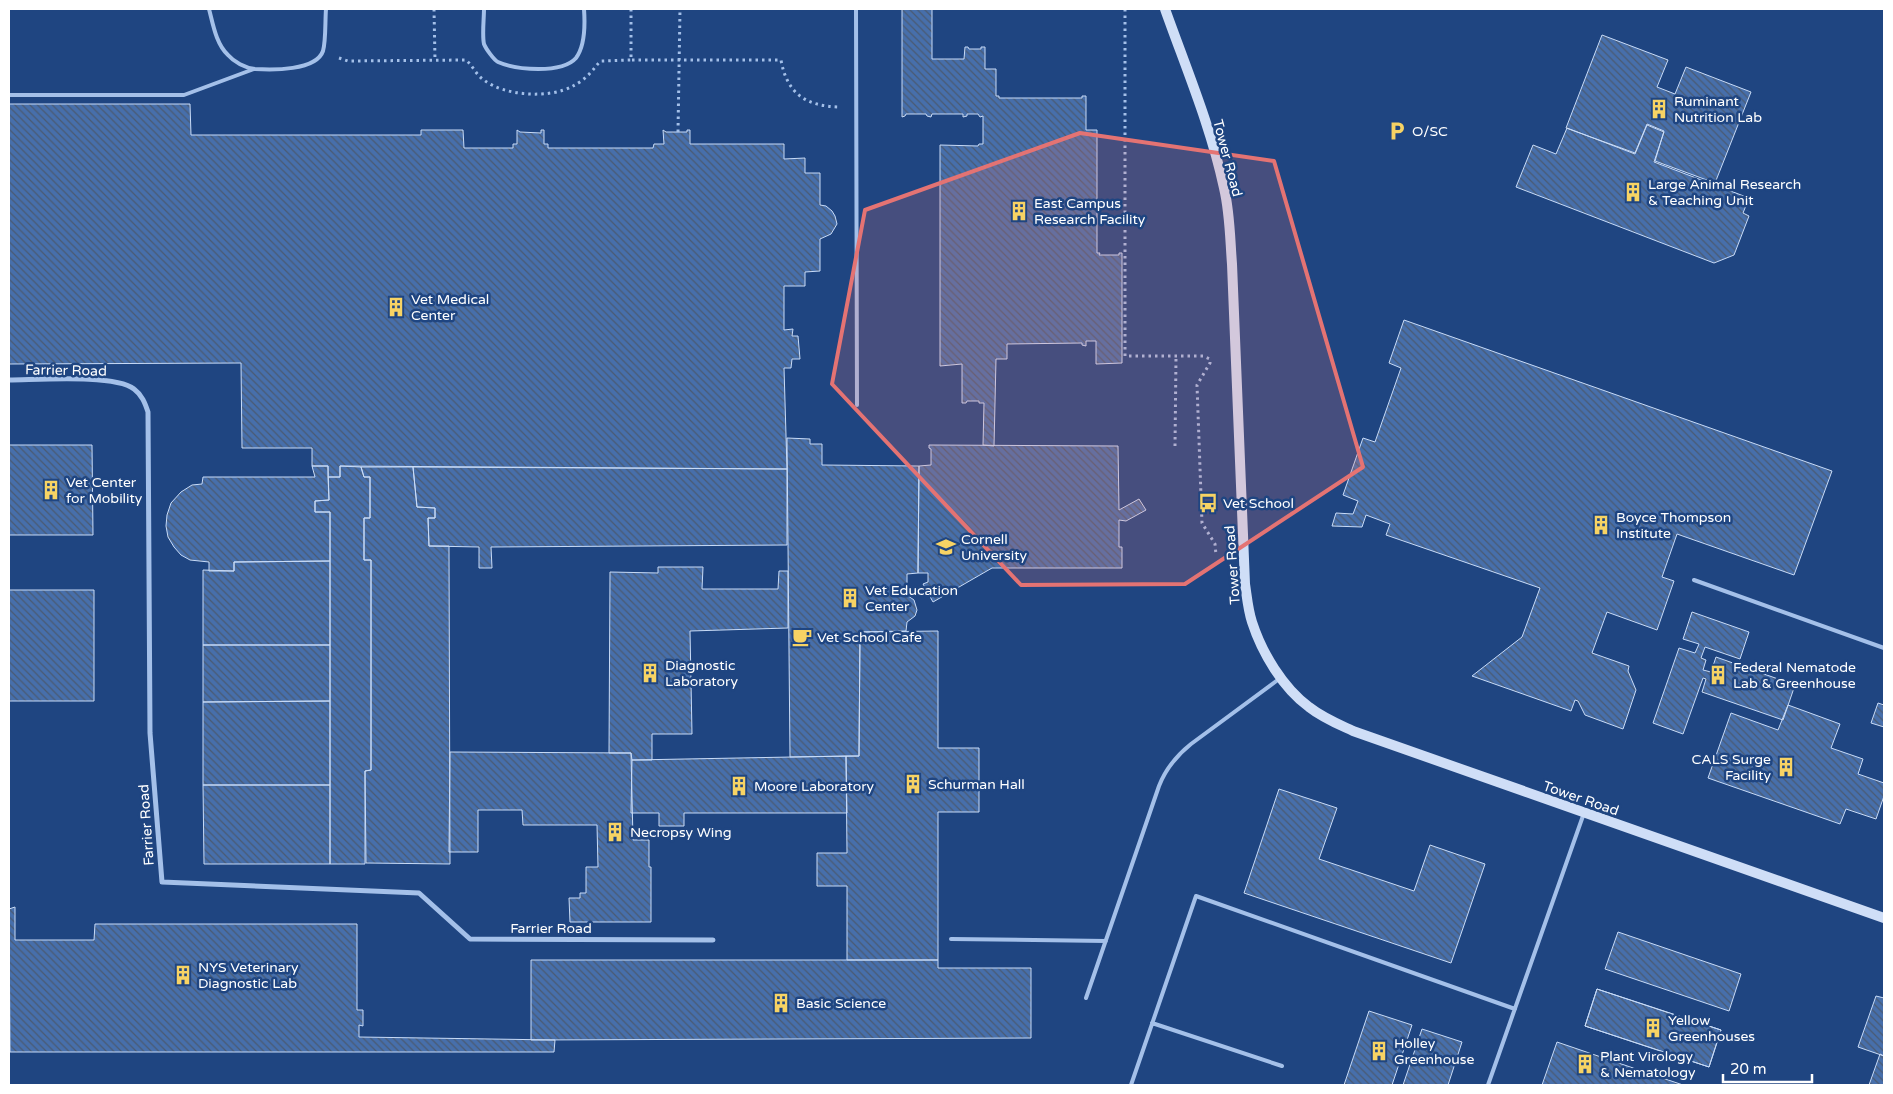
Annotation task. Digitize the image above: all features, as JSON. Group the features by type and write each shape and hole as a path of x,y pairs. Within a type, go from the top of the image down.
{"street":[{"name":"Tower Road","path":"1165,9 1206,124 1225,195 1232,264 1245,584 1251,621 1260,643 1281,678 1302,701 1331,721 1584,813 1884,918"},
{"name":"Farrier Road","path":"9,380 107,380 134,388 143,398 148,412 150,733 162,882 419,893 470,939 713,940"}],"lane":[{"path":"209,9 219,42 227,55 241,65 254,69 296,68 315,61 323,52 326,9"},
{"path":"484,9 484,44 496,61 512,66 549,70 567,65 576,57 582,42 584,9"},
{"path":"856,9 857,404"},
{"path":"9,94 184,95 254,69"},
{"path":"1694,580 1884,648"},
{"path":"1086,998 1159,786 1170,764 1179,753 1281,678"},
{"path":"1488,1085 1584,813"},
{"path":"1131,1085 1196,896 1515,1009"},
{"path":"951,939 1106,941"},
{"path":"1152,1023 1282,1066"}],"path":[{"path":"434,9 435,60"},
{"path":"631,9 631,60 781,60 788,83 800,97 815,104 826,106 857,107"},
{"path":"678,132 680,9"},
{"path":"1125,9 1125,356 1203,356 1210,359 1210,363 1197,385 1202,523 1215,544 1216,555"},
{"path":"1175,446 1176,357"}],"highlighted area":[{"path":"1080,133 1274,161 1363,467 1185,584 1021,585 832,384 865,210"}],"building":[{"name":"East Campus Research Facility","path":"902,9 932,9 932,59 964,59 965,47 981,49 981,47 985,47 985,69 996,69 996,96 999,96 999,98 1082,98 1082,96 1086,96 1086,130 1097,130 1097,253 1100,253 1099,255 1119,255 1119,253 1122,253 1122,363 1096,364 1096,341 1086,341 1086,346 1082,345 1082,343 1007,344 1007,359 996,359 994,446 983,445 984,403 967,401 962,403 962,364 940,366 940,145 978,146 983,144 983,116 980,117 978,114 967,114 967,116 963,117 963,114 932,114 931,117 926,114 906,114 902,117"},
{"name":"Ruminant Nutrition Lab","path":"1602,35 1668,60 1657,87 1675,94 1686,67 1751,92 1715,183 1655,161 1664,131 1647,124 1635,153 1566,128"},
{"name":"Vet Medical Center","path":"9,104 190,104 191,135 421,135 421,130 463,130 464,148 513,148 513,144 517,144 517,130 520,132 541,133 541,130 544,130 544,144 548,144 548,148 653,148 654,144 664,144 663,130 666,132 687,132 687,130 690,130 690,144 784,144 784,159 805,158 805,173 820,173 820,205 826,206 832,211 837,224 831,234 820,239 820,271 805,272 805,286 784,286 784,330 793,329 792,336 798,336 800,359 792,359 791,368 784,368 787,469 340,466 340,477 328,477 328,466 312,466 312,448 242,448 241,363 9,364"},
{"name":"Large Animal Research & Teaching Unit","path":"1647,125 1664,132 1654,162 1749,198 1743,213 1749,216 1734,255 1714,263 1516,187 1533,145 1556,154 1567,128 1635,154"},
{"name":"Boyce Thompson Institute","path":"1404,320 1832,471 1794,575 1677,534 1662,577 1674,581 1657,630 1607,612 1592,653 1629,666 1628,671 1636,690 1623,729 1585,715 1578,701 1575,700 1571,711 1472,676 1522,637 1540,588 1386,535 1390,524 1366,515 1362,527 1332,526 1336,513 1353,514 1358,501 1343,495 1363,438 1375,442 1401,368 1389,363"},
{"name":"Vet Education Center","path":"787,438 810,439 810,444 822,444 822,465 919,466 918,573 907,574 907,595 914,600 917,610 915,616 907,622 906,631 860,632 859,756 790,757"},
{"name":"Vet Center for Mobility","path":"9,445 92,445 93,535 9,535"},
{"path":"929,445 1118,446 1119,510 1139,499 1146,510 1126,521 1119,520 1119,547 1122,547 1122,568 992,568 933,602 923,584 928,582 928,573 918,573 919,466 931,465 931,449"},
{"path":"312,466 328,466 329,500 315,501 315,512 330,512 330,561 234,562 234,571 209,571 209,562 190,560 181,555 168,537 166,526 171,503 181,492 192,485 202,484 203,477 315,477"},
{"path":"340,466 361,467 364,477 370,477 370,518 364,518 364,560 371,560 371,770 365,771 365,864 330,864 330,512 315,512 315,501 329,500 328,477 340,477"},
{"path":"361,467 413,467 417,507 435,508 435,518 428,518 429,546 449,546 450,864 366,863 365,771 371,770 371,560 364,560 364,518 370,518 370,477 364,477"},
{"path":"413,467 787,469 787,545 491,547 492,568 479,568 479,547 429,546 428,518 435,518 435,508 417,507"},
{"path":"330,561 330,645 203,645 203,570 234,571 234,562"},
{"name":"Diagnostic Laboratory","path":"658,567 703,567 702,589 778,589 779,571 788,571 788,628 690,631 692,734 652,734 652,760 632,760 631,753 609,753 610,572 658,573"},
{"path":"9,590 94,590 94,701 9,701"},
{"name":"Federal Nematode Lab & Greenhouse","path":"1692,612 1749,632 1740,659 1705,647 1701,658 1706,660 1703,670 1711,672 1716,657 1795,685 1783,720 1702,692 1706,679 1703,678 1683,734 1653,723 1679,648 1695,653 1699,644 1683,639"},
{"name":"Schurman Hall","path":"938,631 938,748 979,748 979,812 938,812 938,960 847,960 847,886 817,886 817,853 847,853 846,756 859,756 860,632"},
{"path":"203,645 330,645 330,701 203,702"},
{"path":"330,701 330,785 203,785 203,702"},
{"path":"1878,703 1884,705 1884,727 1871,723"},
{"name":"CALS Surge Facility","path":"1788,705 1840,724 1831,748 1863,759 1858,774 1884,783 1884,796 1876,819 1846,809 1840,824 1708,778 1731,713 1778,730"},
{"name":"Necropsy Wing","path":"450,752 631,753 633,840 649,840 651,922 570,922 569,898 580,898 580,893 586,893 586,867 598,867 597,825 523,825 522,810 478,810 478,852 449,852"},
{"name":"Moore Laboratory","path":"846,756 847,813 684,813 684,826 659,826 659,813 631,813 632,760"},
{"path":"203,785 330,785 330,864 204,864"},
{"path":"1279,789 1337,808 1319,859 1414,891 1430,845 1485,864 1451,963 1244,893"},
{"name":"NYS Veterinary Diagnostic Lab","path":"15,907 15,940 94,940 95,924 357,924 357,1010 363,1010 363,1026 359,1025 359,1037 555,1040 554,1052 10,1052 9,909"},
{"name":"Yellow Greenhouses","path":"1618,932 1741,974 1729,1011 1605,969"},
{"name":"Basic Science","path":"531,960 938,960 938,968 1031,968 1031,1038 531,1040"},
{"name":"Yellow Greenhouses","path":"1597,989 1721,1030 1709,1067 1585,1026"},
{"name":"Yellow Greenhouses","path":"1597,989 1721,1030 1709,1067 1585,1026"},
{"path":"1876,996 1884,998 1884,1056 1858,1047"},
{"name":"Holley Greenhouse","path":"1369,1011 1412,1025 1392,1085 1344,1085"},
{"name":"Holley Greenhouse","path":"1422,1029 1462,1042 1448,1085 1403,1085"},
{"name":"Plant Virology & Nematology","path":"1557,1042 1683,1085 1542,1085"},
{"path":"1880,1054 1884,1056 1884,1085 1869,1085"}],"place":[{"name":"Ruminant Nutrition Lab","path":"1659,109"},
{"name":"O/SC","path":"1397,131"},
{"name":"Large Animal Research & Teaching Unit","path":"1633,192"},
{"name":"East Campus Research Facility","path":"1019,211"},
{"name":"Vet Medical Center","path":"396,307"},
{"name":"Vet Center for Mobility","path":"51,490"},
{"name":"Vet School","path":"1208,503"},
{"name":"Boyce Thompson Institute","path":"1601,525"},
{"name":"Cornell University","path":"946,547"},
{"name":"Vet Education Center","path":"850,598"},
{"name":"Vet School Cafe","path":"802,637"},
{"name":"Diagnostic Laboratory","path":"650,673"},
{"name":"Federal Nematode Lab & Greenhouse","path":"1718,675"},
{"name":"CALS Surge Facility","path":"1786,767"},
{"name":"Schurman Hall","path":"913,784"},
{"name":"Moore Laboratory","path":"739,786"},
{"name":"Necropsy Wing","path":"615,832"},
{"name":"NYS Veterinary Diagnostic Lab","path":"183,975"},
{"name":"Basic Science","path":"781,1003"},
{"name":"Yellow Greenhouses","path":"1653,1028"},
{"name":"Holley Greenhouse","path":"1379,1051"},
{"name":"Plant Virology & Nematology","path":"1585,1064"}]}
